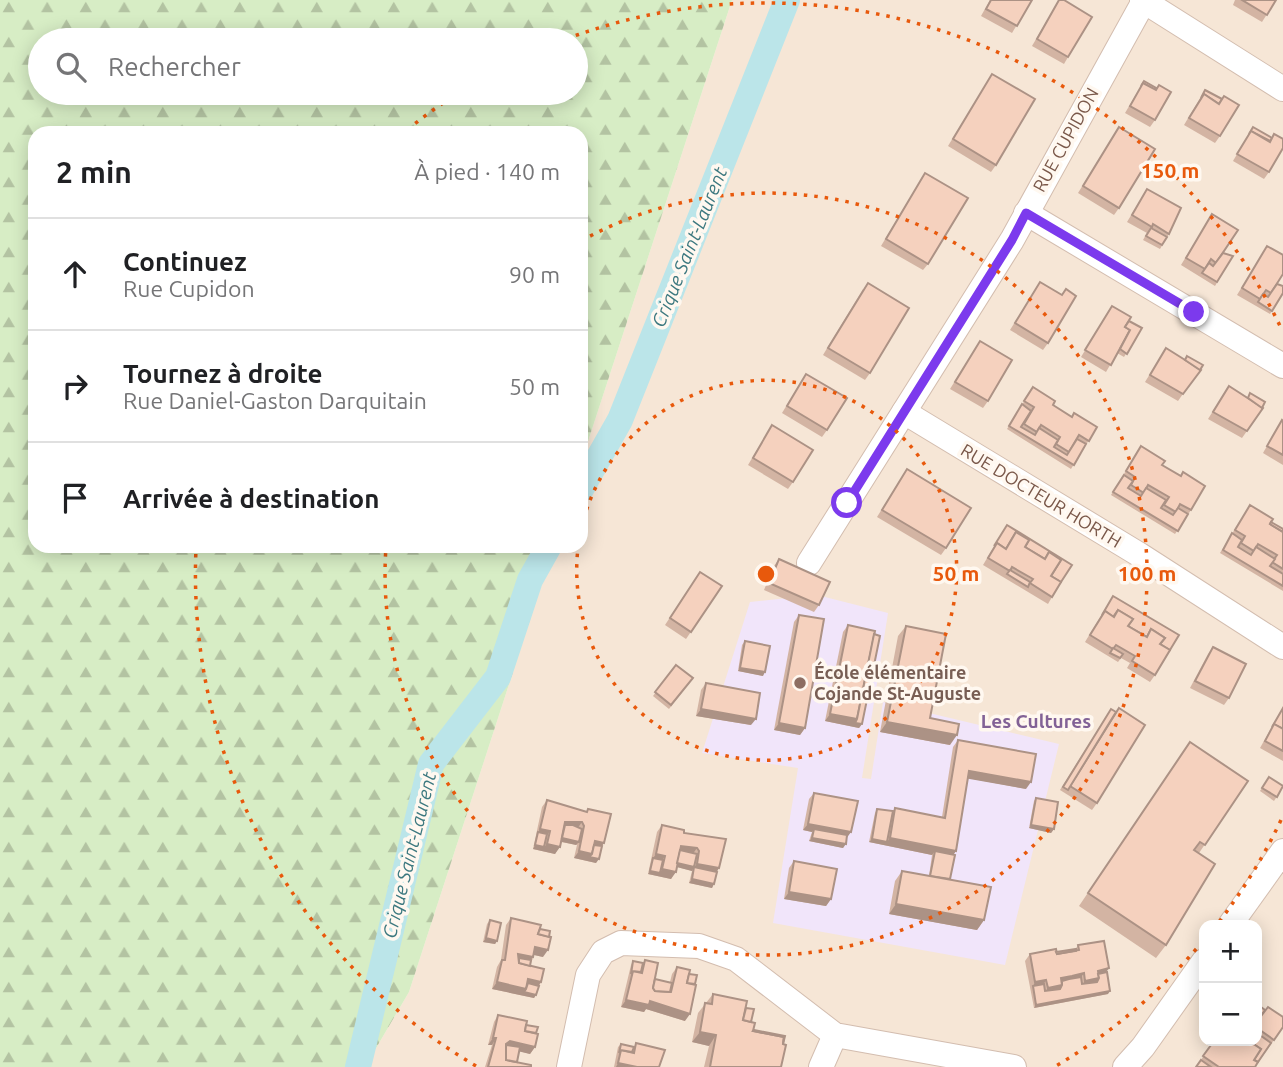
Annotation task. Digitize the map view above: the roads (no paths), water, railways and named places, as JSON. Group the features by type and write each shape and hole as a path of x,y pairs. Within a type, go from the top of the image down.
{"street":[{"path":"1143,1 1283,89"},
{"name":"RUE CUPIDON","path":"810,563 1012,240 1143,1"},
{"path":"1026,213 1283,366"},
{"name":"RUE DOCTEUR HORTH","path":"904,412 1140,555 1283,647"},
{"path":"1234,920 1283,851"},
{"path":"569,1067 589,975 603,952 621,943 699,946 736,959 835,1035 1014,1067"},
{"path":"1125,1067 1143,1047 1199,968"},
{"path":"821,1067 835,1035"}],"waterway":[{"name":"Crique Saint-Laurent","path":"588,477 620,420 787,0"},
{"name":"Crique Saint-Laurent","path":"358,1067 431,764 498,677 530,580 545,553"}],"place":[{"name":"École élémentaire Cojande St-Auguste","path":"800,683"}],"district":[{"name":"Les Cultures","path":"1036,721"}]}
